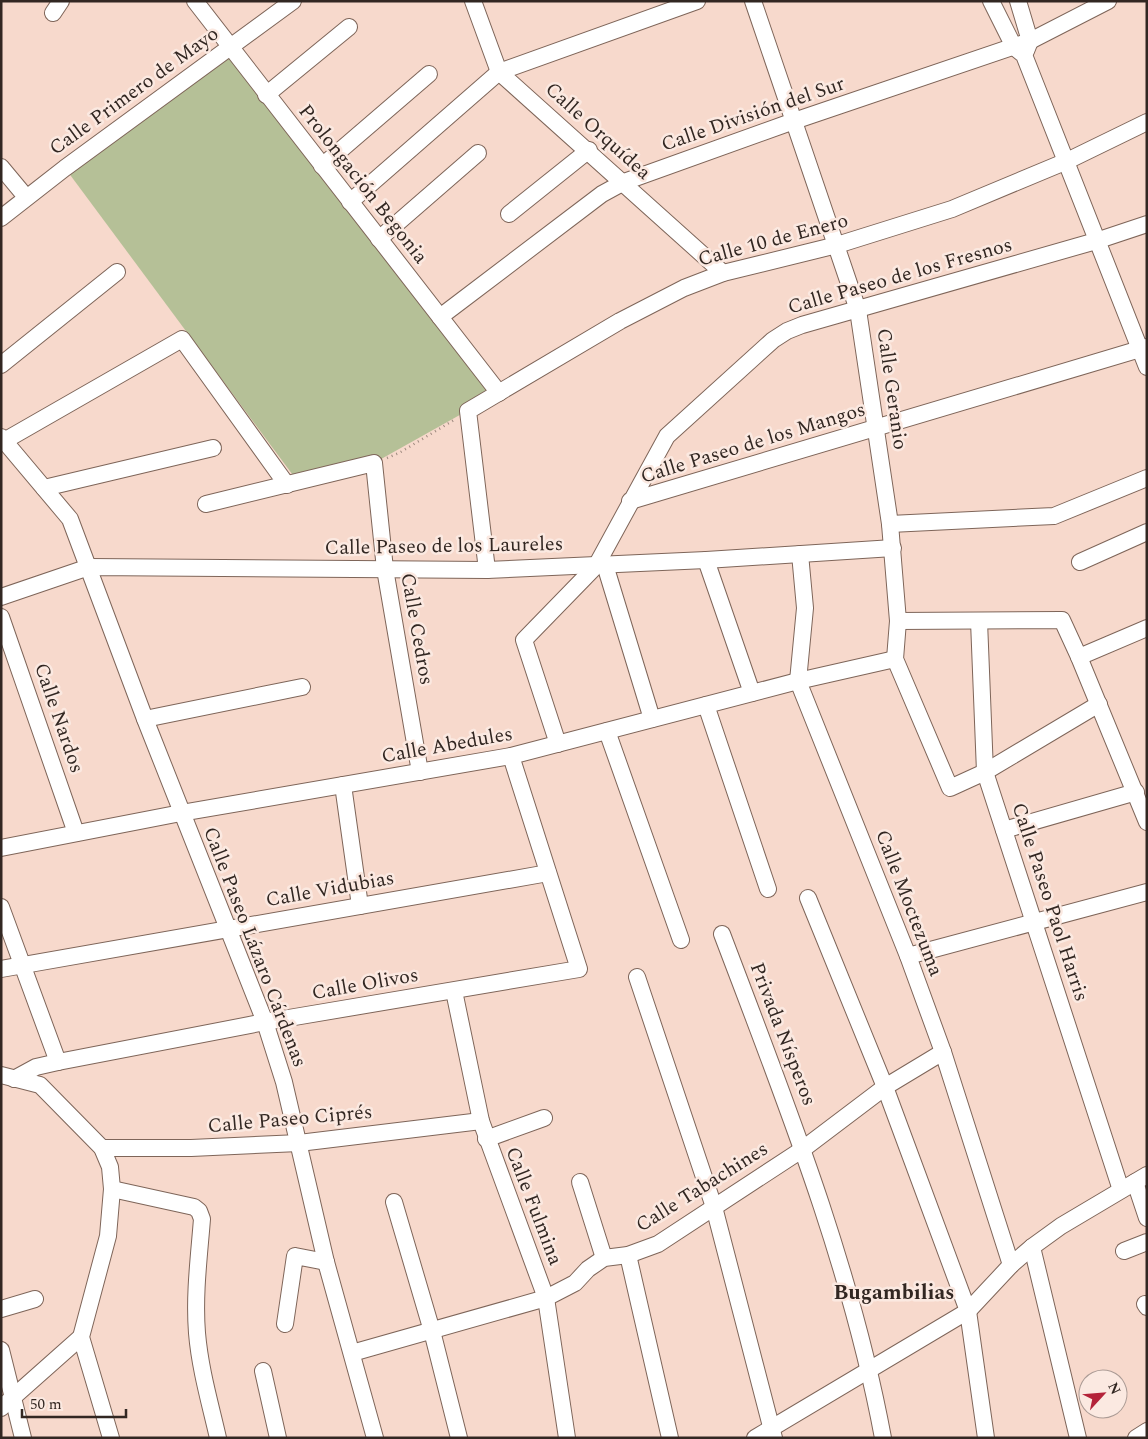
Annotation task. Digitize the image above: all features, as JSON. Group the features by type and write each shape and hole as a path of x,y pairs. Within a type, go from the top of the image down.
{"street":[{"name":"Prolongación Begonia","path":"195,1 228,47 499,393"},
{"name":"Calle Primero de Mayo","path":"1,218 26,197 293,1"},
{"name":"Calle Orquídea","path":"473,1 499,72 589,150 723,272"},
{"path":"350,202 499,72 697,1"},
{"name":"Calle Geranio","path":"753,1 858,310 893,548 898,621 895,659 950,788 985,772"},
{"path":"991,1 1023,48 1096,241 1143,348 1147,367"},
{"path":"1018,1 1023,48"},
{"name":"Calle División del Sur","path":"440,317 602,194 624,182 794,121 1023,48 1108,1"},
{"path":"266,95 349,27"},
{"path":"322,166 429,74"},
{"name":"Calle 10 de Enero","path":"468,411 620,321 684,288 723,272 837,246 952,209 1067,161 1147,122"},
{"path":"508,214 589,150"},
{"path":"379,239 478,153"},
{"path":"1,166 26,197"},
{"name":"Calle Paseo de los Fresnos","path":"558,744 524,640 601,565 630,502 667,436 773,340 786,331 802,325 1096,241 1147,224"},
{"path":"1,365 118,272"},
{"path":"3,439 182,339 287,485"},
{"name":"Calle Paseo de los Mangos","path":"630,502 1143,348"},
{"path":"468,411 486,570"},
{"name":"Calle Paseo Lázaro Cárdenas","path":"3,439 70,519 181,813 265,1022 284,1082 326,1262 375,1438"},
{"path":"44,488 213,448"},
{"path":"206,504 374,463"},
{"name":"Calle Cedros","path":"374,463 384,569 420,772"},
{"path":"890,524 1054,516 1147,478"},
{"path":"1080,562 1147,532"},
{"name":"Calle Paseo de los Laureles","path":"1,598 89,567 486,570 706,560 893,548"},
{"name":"Calle Moctezuma","path":"800,554 805,608 798,680 908,956 943,1052 1011,1265"},
{"path":"706,560 752,693"},
{"path":"601,565 652,719"},
{"name":"Calle Nardos","path":"1,617 76,833"},
{"path":"898,621 1062,620 1099,704 1147,822"},
{"name":"Calle Paseo Paol Harris","path":"979,621 985,772 1034,922 1147,1218"},
{"path":"1079,657 1147,628"},
{"name":"Calle Abedules","path":"1,848 181,813 511,756 798,680 895,659"},
{"path":"145,719 302,688"},
{"path":"985,772 1099,704"},
{"path":"706,705 768,889"},
{"path":"608,731 681,940"},
{"path":"511,756 548,873"},
{"path":"343,785 360,906"},
{"path":"1004,830 1136,792"},
{"name":"Calle Vidubias","path":"1,969 548,873"},
{"name":"Calle Olivos","path":"8,1077 36,1067 58,1062 265,1022 579,969 548,873"},
{"path":"908,956 1147,892"},
{"path":"808,898 885,1087 968,1311 986,1438"},
{"path":"1,907 58,1062"},
{"name":"Privada Nísperos","path":"722,934 803,1149 871,1370 883,1438"},
{"path":"637,977 714,1207 773,1433"},
{"name":"Calle Fulmina","path":"454,990 480,1121 546,1298 568,1438"},
{"name":"Calle Tabachines","path":"604,1258 628,1255 658,1244 803,1149 885,1087 943,1052"},
{"path":"8,1077 40,1085 102,1148 110,1167 112,1189 108,1236 81,1338 111,1438"},
{"path":"486,1139 544,1118"},
{"name":"Calle Paseo Ciprés","path":"102,1148 191,1148 299,1143 480,1121"},
{"path":"352,1353 546,1298 576,1282 588,1269 604,1258 580,1182"},
{"path":"755,1438 773,1433 968,1311 1011,1265 1032,1247 1134,1182"},
{"path":"112,1189 194,1207 199,1211 202,1219 196,1296 197,1333 202,1371 218,1438"},
{"path":"394,1202 432,1331 459,1438"},
{"path":"1124,1251 1147,1242"},
{"path":"1032,1247 1078,1438"},
{"path":"628,1255 670,1438"},
{"path":"285,1324 295,1256 326,1262"},
{"path":"1,1309 35,1299"},
{"path":"7,1402 81,1338"},
{"path":"1,1350 7,1402 23,1438"},
{"path":"263,1371 278,1438"},
{"path":"1136,1438 1147,1431"}],"path":[{"path":"374,463 400,454 468,411"}],"green space":[{"path":"228,47 499,393 374,463 298,482 65,168"}],"district":[{"name":"Bugambilias","path":"894,1293"}]}
